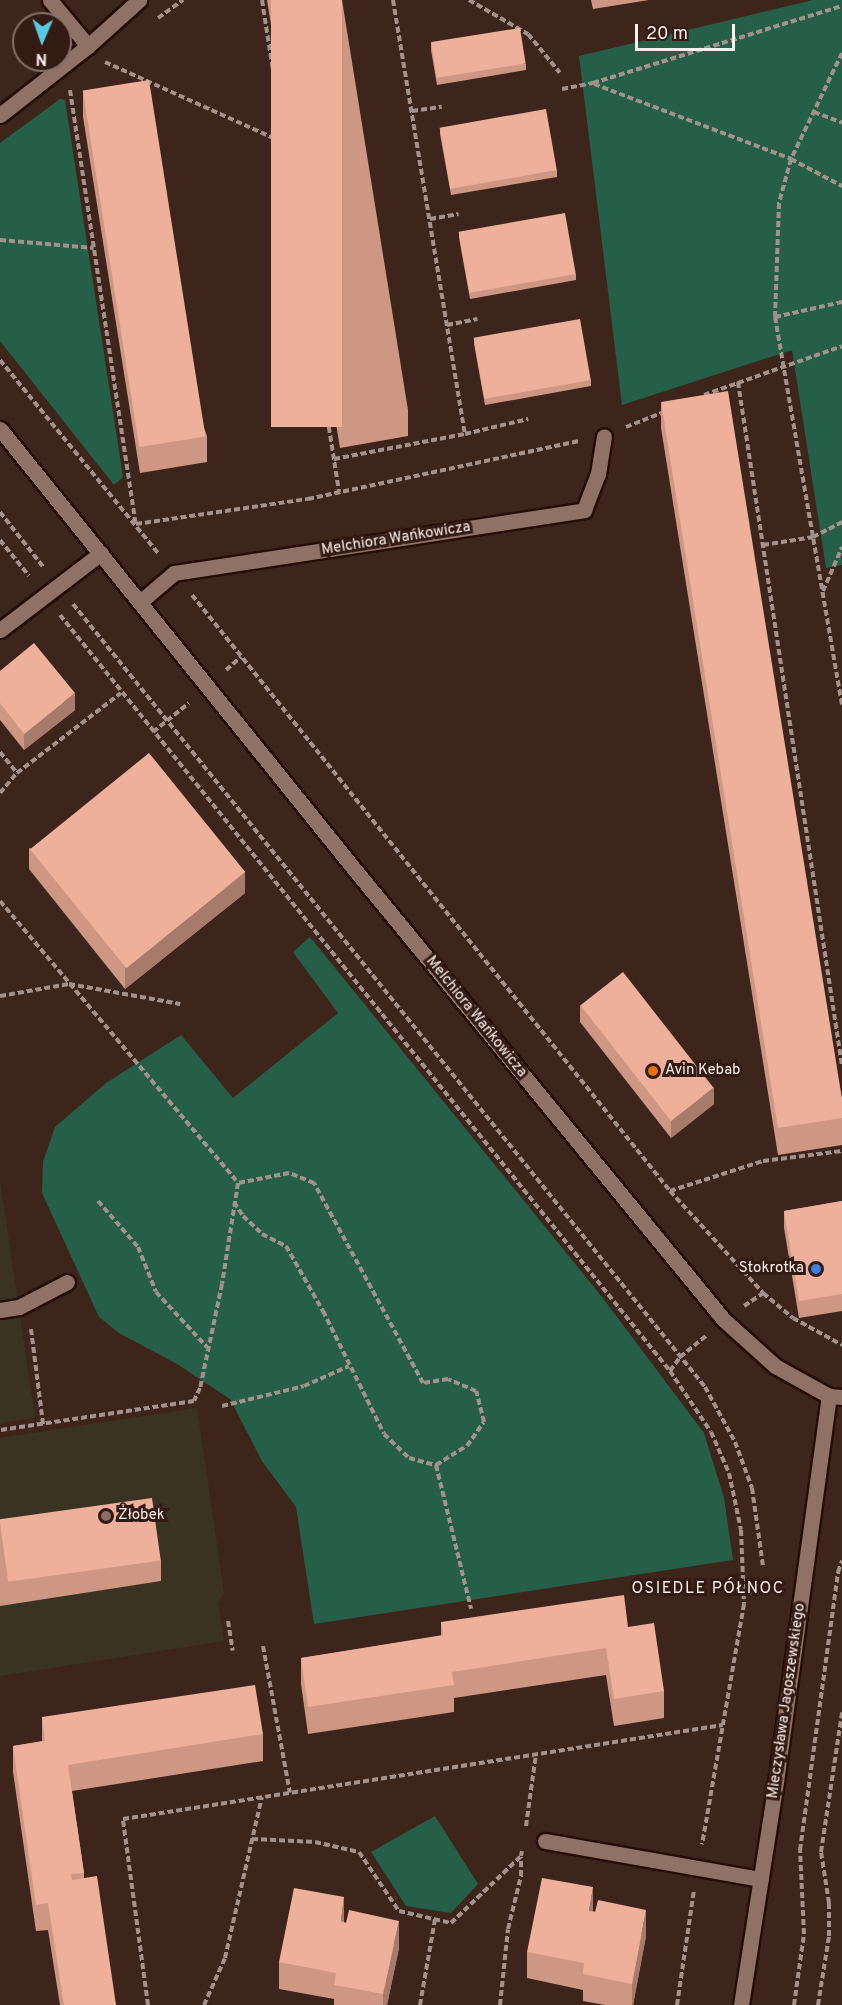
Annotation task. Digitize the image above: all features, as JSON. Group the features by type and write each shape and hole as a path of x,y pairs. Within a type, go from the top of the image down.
{"street":[{"path":"50,0 88,46"},
{"path":"2,111 88,46 140,0"},
{"name":"Melchiora Wańkowicza","path":"0,429 348,861 724,1320 775,1366 836,1396"},
{"name":"Melchiora Wańkowicza","path":"174,573 585,510 598,474 604,436"},
{"path":"0,630 101,553"},
{"path":"140,602 174,573"},
{"path":"0,1310 28,1302 67,1282"},
{"name":"Mieczysława Jagoszewskiego","path":"741,2005 836,1396"},
{"path":"545,1841 698,1866 761,1879"}],"path":[{"path":"262,0 339,492"},
{"path":"393,0 465,434"},
{"path":"469,0 528,34 560,73"},
{"path":"562,89 593,83 842,6"},
{"path":"88,46 101,60 284,144"},
{"path":"842,53 791,159 779,203 775,317 842,706"},
{"path":"69,83 136,524"},
{"path":"593,83 791,159 842,186"},
{"path":"412,111 442,106"},
{"path":"814,112 842,123"},
{"path":"430,219 459,214"},
{"path":"0,240 94,248"},
{"path":"775,317 842,302"},
{"path":"447,325 477,319"},
{"path":"697,398 842,346"},
{"path":"0,360 136,524 670,1191 763,1293 793,1318 842,1345"},
{"path":"738,382 842,1066"},
{"path":"136,524 339,492 604,436 666,411"},
{"path":"334,459 465,434 528,419"},
{"path":"0,512 705,1387 735,1442 752,1488 763,1566"},
{"path":"763,545 813,537 842,522"},
{"path":"0,540 662,1362 711,1432 729,1473 741,1530 744,1604 698,1866 677,2005"},
{"path":"822,592 842,547"},
{"path":"0,793 17,773 121,693"},
{"path":"0,752 17,773"},
{"path":"0,901 238,1183"},
{"path":"0,996 69,984 180,1004"},
{"path":"670,1191 763,1161 842,1151"},
{"path":"234,1202 243,1216 262,1234 286,1246 323,1311 384,1434 409,1458 436,1465 467,1446 484,1422 476,1391 448,1379 423,1383 314,1183 289,1173 238,1183"},
{"path":"0,1430 194,1401 200,1388 222,1284 238,1183"},
{"path":"98,1202 138,1246 156,1292 207,1347"},
{"path":"28,1302 44,1424"},
{"path":"222,1406 304,1386 349,1366"},
{"path":"436,1465 471,1609"},
{"path":"794,2005 804,1934 800,1850 842,1561"},
{"path":"228,1621 233,1651"},
{"path":"263,1646 290,1793"},
{"path":"818,2005 829,1936 829,1903 821,1852 842,1713"},
{"path":"149,2005 123,1819 723,1725"},
{"path":"525,1833 536,1754"},
{"path":"204,2005 225,1958 261,1797"},
{"path":"252,1839 315,1842 359,1852 399,1911 452,1923 521,1856"},
{"path":"500,2005 508,1929 521,1876 523,1844"},
{"path":"420,2005 435,1919"}],"shaded area":[{"path":"0,1180 35,1418 0,1423"},
{"name":"Żłobek","path":"197,1408 224,1593 218,1603 224,1641 0,1676 0,1438"}],"green space":[{"path":"813,0 842,0 842,565 826,568 792,350 622,405 579,56"},
{"path":"60,99 65,100 123,477 114,485 0,341 0,143"},
{"path":"310,937 602,1297 704,1433 724,1498 733,1560 314,1624 296,1507 262,1461 230,1399 177,1364 119,1333 99,1317 42,1193 43,1162 55,1127 106,1083 181,1035 233,1098 338,1013 293,952"},
{"path":"435,1816 478,1884 451,1913 406,1906 371,1852"}],"building":[{"path":"271,0 342,0 342,427 271,427"},
{"path":"520,28 526,64 437,78 431,42"},
{"path":"149,80 205,437 139,447 83,90"},
{"path":"546,109 557,170 450,189 440,128"},
{"path":"565,213 576,274 469,293 459,232"},
{"path":"580,319 591,380 484,399 474,338"},
{"path":"728,391 842,1099 842,1118 778,1128 661,402"},
{"path":"34,643 75,693 24,734 0,703 0,671"},
{"path":"149,753 245,872 126,968 30,849"},
{"path":"623,972 714,1088 671,1121 580,1005"},
{"name":"Stokrotka","path":"842,1201 842,1294 799,1301 784,1211"},
{"path":"152,1498 161,1560 8,1582 0,1519"},
{"path":"624,1595 628,1627 654,1623 664,1691 614,1699 606,1648 452,1672 454,1685 308,1707 301,1658 443,1635 441,1622"},
{"path":"255,1685 263,1734 68,1765 84,1873 71,1874 72,1880 97,1876 116,2005 64,2005 48,1903 36,1905 13,1746 45,1741 42,1717"},
{"path":"542,1878 593,1887 589,1911 595,1912 598,1900 646,1910 632,1984 583,1974 584,1963 527,1952"},
{"path":"294,1888 344,1897 341,1921 346,1923 349,1910 399,1921 383,1994 334,1985 336,1973 279,1962"}],"place":[{"name":"Avin Kebab","path":"653,1071"},
{"name":"Stokrotka","path":"816,1269"},
{"name":"Żłobek","path":"106,1516"}],"district":[{"name":"OSIEDLE PÓŁNOC","path":"708,1589"}]}
